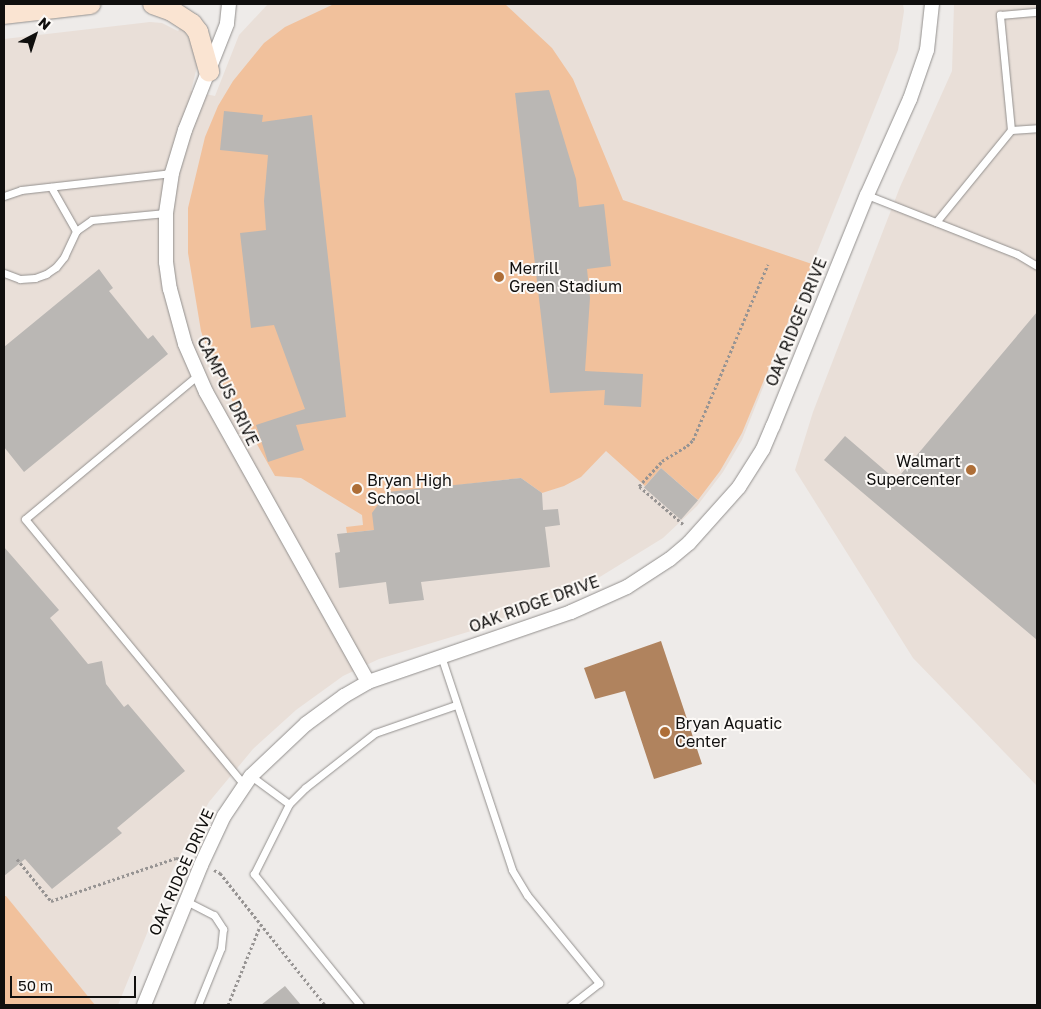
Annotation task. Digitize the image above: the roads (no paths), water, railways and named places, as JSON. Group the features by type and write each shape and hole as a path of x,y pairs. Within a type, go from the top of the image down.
{"main road":[{"path":"4,14 90,4"},
{"path":"153,4 172,11 192,24 200,39 210,70"}],"street":[{"name":"CAMPUS DRIVE","path":"229,4 227,24 185,130 172,173 166,213 166,262 170,289 185,344 220,420 368,682"},
{"name":"OAK RIDGE DRIVE","path":"144,1005 213,835 248,781 306,724 344,696 368,682 572,612 603,598 670,559 710,522 739,487 763,449 867,195 921,70 930,30 932,4"}],"lane":[{"path":"936,222 1011,130 1000,15 1037,12"},
{"path":"1011,130 1037,128"},
{"path":"4,196 21,190 172,173"},
{"path":"51,187 76,231"},
{"path":"867,195 1017,254 1037,266"},
{"path":"4,273 20,279 35,278 46,274 56,267 64,257 76,231 92,220 166,213"},
{"path":"198,375 25,519 248,781 289,804"},
{"path":"441,656 506,856 517,882 599,983 571,1005"},
{"path":"360,1005 254,874 289,804 305,788 375,733 456,705"},
{"path":"186,901 214,916 223,929 221,948 198,1005"}],"place":[{"name":"Merrill Green Stadium","path":"499,277"},
{"name":"Walmart Supercenter","path":"971,470"},
{"name":"Bryan High School","path":"357,489"},
{"name":"Bryan Aquatic Center","path":"665,732"}]}
